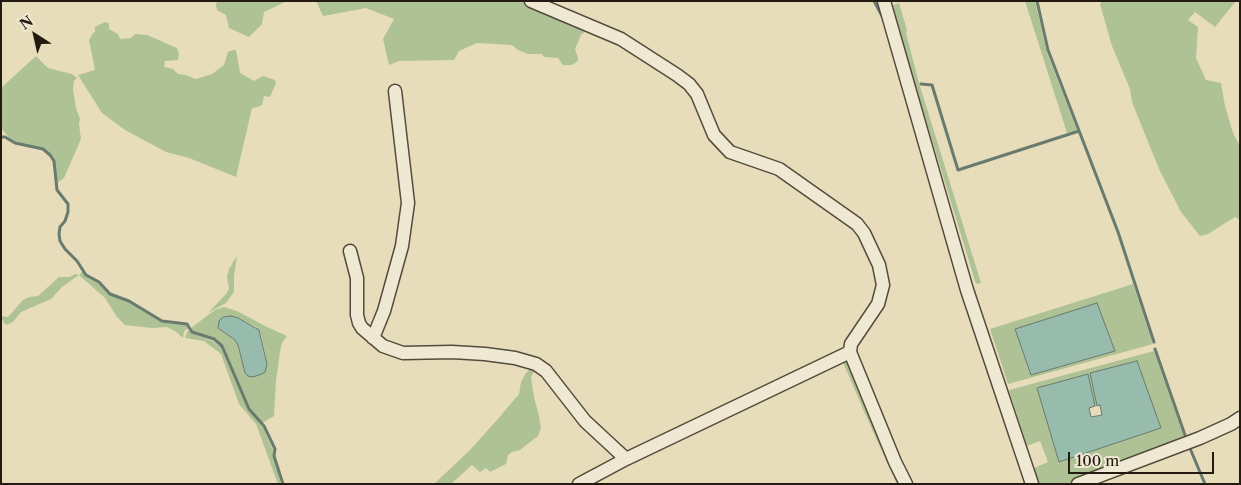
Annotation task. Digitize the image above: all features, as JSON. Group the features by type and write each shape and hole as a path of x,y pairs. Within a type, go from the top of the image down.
{"street":[{"path":"531,1 621,38 677,75 697,94 714,136 730,152 779,169 857,224 864,233 879,265 883,285 878,304 851,344 850,352 895,462 906,484"},
{"path":"884,1 967,290 1032,484"},
{"path":"373,338 384,311 402,246 408,203 395,91"},
{"path":"350,252 357,278 357,315 362,328 383,346 403,353 452,352 477,354 515,358 536,364 546,371 585,421 626,459"},
{"path":"579,484 626,459 850,352"},
{"path":"1078,484 1200,438 1240,418"}],"shaded area":[{"path":"217,1 287,1 264,12 262,24 249,37 229,28 226,15 217,10"},
{"path":"316,1 526,1 589,28 581,35 575,49 578,61 572,65 563,65 558,58 544,57 542,54 528,54 512,45 477,43 459,51 454,60 399,61 389,65 383,39 394,19 366,8 323,16"},
{"path":"1025,1 1035,1 1047,53 1077,130 1067,133"},
{"path":"1102,1 1236,1 1215,27 1195,12 1188,20 1198,27 1196,58 1206,80 1221,83 1233,133 1240,146 1240,220 1235,217 1208,234 1200,236 1181,212 1159,169 1132,102 1130,89 1112,46 1100,4"},
{"path":"899,3 919,83 981,283 976,284 891,6"},
{"path":"105,22 109,23 109,29 118,34 120,39 131,38 135,34 147,35 177,48 178,60 165,61 164,67 173,69 178,74 196,79 212,74 224,65 228,52 236,50 240,73 254,81 263,76 275,80 276,83 270,97 264,96 262,105 252,108 236,177 189,158 166,152 125,130 102,113 78,75 95,70 89,40 95,32 95,27"},
{"path":"36,56 48,68 72,74 77,78 74,81 73,89 80,119 81,139 64,178 57,183 54,160 50,154 43,149 15,143 1,128 1,88"},
{"path":"237,256 234,292 226,303 208,313 227,293 229,288 227,277 229,269"},
{"path":"83,271 110,294 129,302 162,321 187,324 189,328 184,331 183,338 167,327 152,328 125,325 117,317 105,298 79,275"},
{"path":"79,275 62,287 51,299 21,312 13,322 6,325 1,318 1,316 8,317 23,300 38,296 59,277"},
{"path":"1133,284 1153,344 1008,384 990,329"},
{"path":"1097,303 1115,351 1031,375 1015,329"},
{"path":"224,307 237,311 287,336 282,343 280,352 274,416 262,423 249,408 223,346 214,339 193,331 191,328 215,310","holes":["238,318 256,327 261,335 266,357 245,373 238,345 235,340 218,328"]},
{"path":"231,316 259,330 267,364 265,372 262,374 253,377 245,373 235,340 218,328 219,321 223,317"},
{"path":"189,330 221,347 248,409 262,426 273,450 281,484 278,484 256,424 239,404 221,354 204,341 185,338"},
{"path":"1154,351 1185,440 1066,484 1038,484 1034,468 1048,462 1040,441 1027,446 1009,390","holes":["1090,373 1161,428 1059,462 1088,374 1095,406 1097,406"]},
{"path":"847,357 902,484 897,484 866,416 842,360"},
{"path":"1137,361 1161,428 1059,462 1037,388 1088,374 1095,406 1089,408 1091,417 1102,415 1100,405 1097,406 1090,373"},
{"path":"537,367 531,377 541,428 538,436 520,450 508,455 506,464 490,472 486,468 480,472 472,465 451,484 434,484 469,451 497,420 519,394 521,382 526,373 531,368"}],"waterway":[{"path":"874,1 882,16"},
{"path":"1037,1 1048,50 1118,232 1154,342"},
{"path":"921,84 932,85 958,170 1079,131"},
{"path":"1,137 5,137 15,143 43,149 54,161 57,190 68,204 65,221 60,227 60,241 86,275 99,282 110,294 129,301 162,321 187,324 192,332 214,339 222,346 249,409 264,426 275,449 274,456 283,484"},
{"path":"1155,349 1186,438"},
{"path":"1189,446 1205,484"}]}
